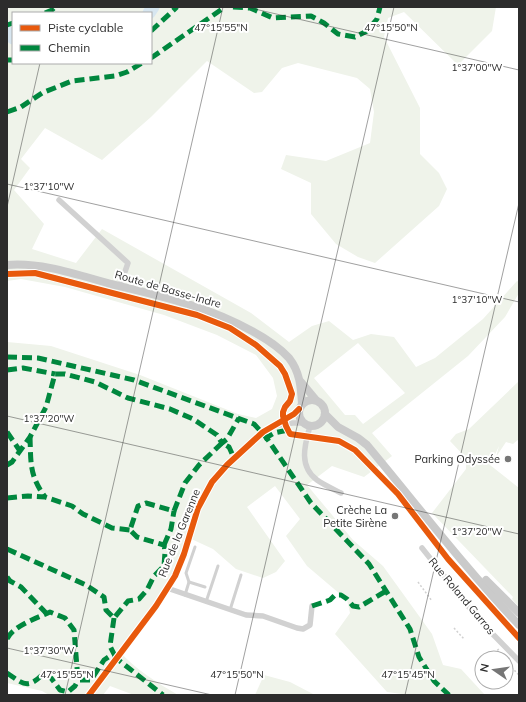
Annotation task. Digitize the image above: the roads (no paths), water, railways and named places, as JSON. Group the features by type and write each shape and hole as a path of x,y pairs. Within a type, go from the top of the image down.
{"main road":[{"name":"Route de Basse-Indre","path":"7,265 29,265 52,268 206,309 229,319 276,346 289,358 300,380 316,400"},
{"name":"Route de Basse-Indre","path":"300,380 301,407"},
{"path":"338,427 310,424 300,417 301,407 307,401 316,400 322,404 325,414 338,427 358,438 367,445 471,572 519,625"},
{"path":"310,424 324,418 325,414"},
{"path":"456,552 519,613"}],"street":[{"path":"58,200 128,263 120,286"},
{"name":"Rue de la Garenne","path":"89,695 156,606 175,576 184,554 198,508 212,482 227,465 262,432 294,414 301,407"},
{"name":"Rue de la Garenne","path":"272,427 293,423 310,424"},
{"path":"310,424 304,452 306,468 316,480 341,493"},
{"name":"Rue Roland Garros","path":"422,548 480,621 519,661"},
{"path":"167,588 246,615 263,616 297,628 303,628 310,625 312,606"}],"lane":[{"path":"185,595 189,582 186,573 195,547"},
{"path":"206,602 218,566"},
{"path":"230,610 241,575"},
{"path":"189,582 205,587"}],"waterway":[{"path":"150,12 153,7"},
{"path":"7,32 12,37"}],"place":[{"name":"Parking Odyssée","path":"508,459"},
{"name":"Crèche La Petite Sirène","path":"395,516"}]}
